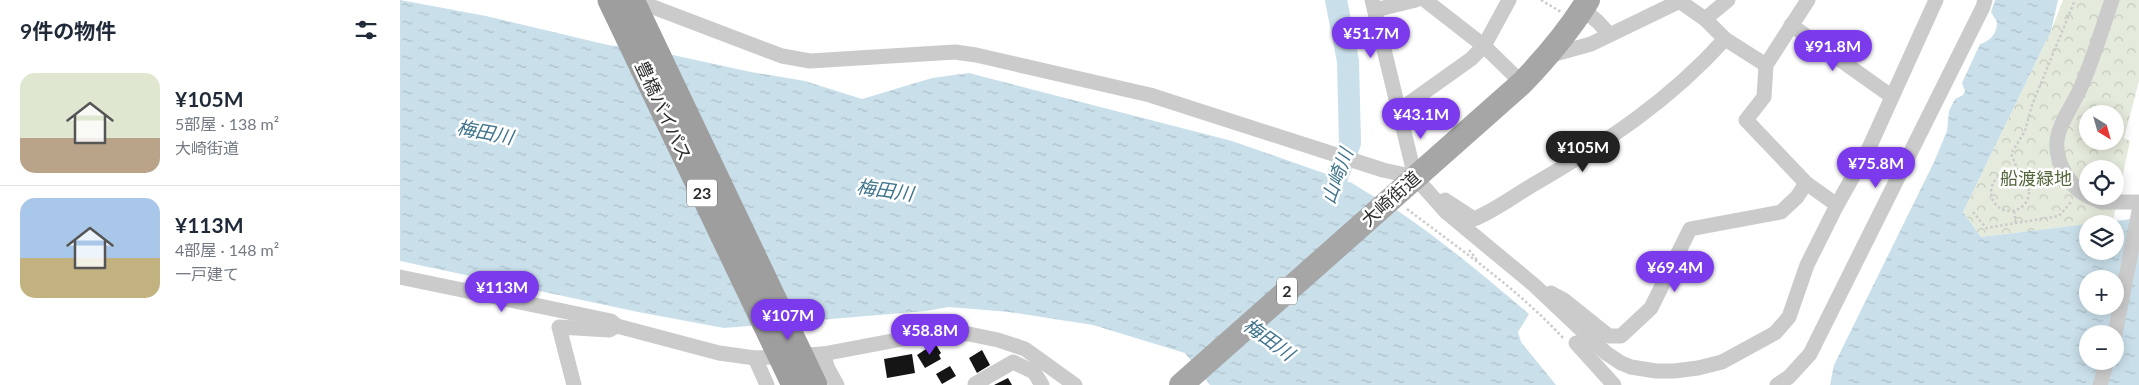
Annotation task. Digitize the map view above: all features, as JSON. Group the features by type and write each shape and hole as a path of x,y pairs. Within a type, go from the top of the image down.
{"highway":[{"name":"豊橋バイパス","path":"610,0 794,385"},
{"name":"豊橋バイパス","path":"645,2 815,385"}],"main road":[{"name":"大崎街道","path":"1181,385 1397,201 1548,56 1585,4"}],"street":[{"path":"600,0 645,2 782,56 810,61 955,52 976,55 1150,95 1418,180 1474,219 1495,210 1519,193 1629,126 1701,65 1725,39"},
{"path":"1416,0 1374,5 1398,111 1418,180 1446,212 1534,285 1606,353 1631,367 1656,371 1698,368 1722,362 1775,333 1789,317 1807,265 1837,205 1869,148 1936,0"},
{"path":"1425,0 1484,46 1522,83"},
{"path":"1398,111 1471,59 1484,46 1509,0"},
{"path":"1705,19 1728,0"},
{"path":"1808,0 1766,65 1764,97 1746,120 1806,183 1837,205"},
{"path":"1777,385 1789,377 1810,354 1979,16 1985,0"},
{"path":"2079,188 2060,164 2056,149 2059,127 2081,87 2112,0"},
{"path":"1548,56 1591,44 1679,1 1705,19 1725,39 1766,65"},
{"path":"1585,4 1609,34"},
{"path":"1791,24 1891,96"},
{"path":"1534,285 1564,300 1609,336 1621,336 1651,308 1690,229 1781,212 1797,197 1806,183"},
{"path":"2124,202 2139,202"},
{"path":"2117,325 2139,211"},
{"path":"400,277 611,320 617,326 719,353 756,358 823,354 944,333 969,334 998,340 1025,349 1076,385"},
{"path":"574,385 559,326 609,330 617,326"},
{"path":"1576,344 1614,385"},
{"path":"823,354 828,369 837,385"},
{"path":"756,358 768,385"},
{"path":"976,385 1013,362 1034,372 1042,385"},
{"path":"2100,385 2104,370"}],"path":[{"path":"2020,175 2011,173 2002,175 1995,181 1991,189 1992,198 1997,206 2005,210 2014,211 2022,207 2028,199 2029,190 2026,182 2020,175 2011,154 2025,131 2032,105 2075,0"},
{"path":"1973,212 1986,228 2059,216 2079,200"},
{"path":"1397,201 1504,284 1542,316 1571,347 1576,344"},
{"path":"2014,211 2016,224"}],"green space":[{"name":"船渡緑地","path":"2063,0 2139,0 2139,81 2124,138 2130,141 2124,169 2124,160 2079,160 2079,205 2116,205 2114,215 2079,215 2079,225 1981,237 1963,212 2051,31"}],"water":[{"name":"梅田川","path":"400,0 486,16 608,45 659,52 751,72 805,81 862,99 932,78 969,73 1232,141 1352,183 1395,209 1434,237 1529,314 1518,332 1521,342 1556,385 1210,385 1185,353 1093,325 1009,312 949,307 926,311 724,328 638,312 400,261"},
{"path":"1995,0 2058,0 2051,31 1963,212 1981,237 2079,225 2079,260 2124,260 2124,220 2139,218 2139,385 1830,385 1834,365 1934,162 1947,131 1949,111 1955,99 1963,95 1965,91 1962,83 1980,44 1990,39 1995,33 1997,22 1991,12"}],"building":[{"path":"935,343 941,353 939,355 941,359 925,368 917,355"},
{"path":"982,350 990,365 977,373 969,358"},
{"path":"912,354 915,373 887,378 884,359"},
{"path":"950,366 956,376 942,384 936,374"},
{"path":"1008,378 1012,385 994,385"}],"waterway":[{"name":"山崎川","path":"1327,204 1350,143 1348,61 1336,0"}]}
